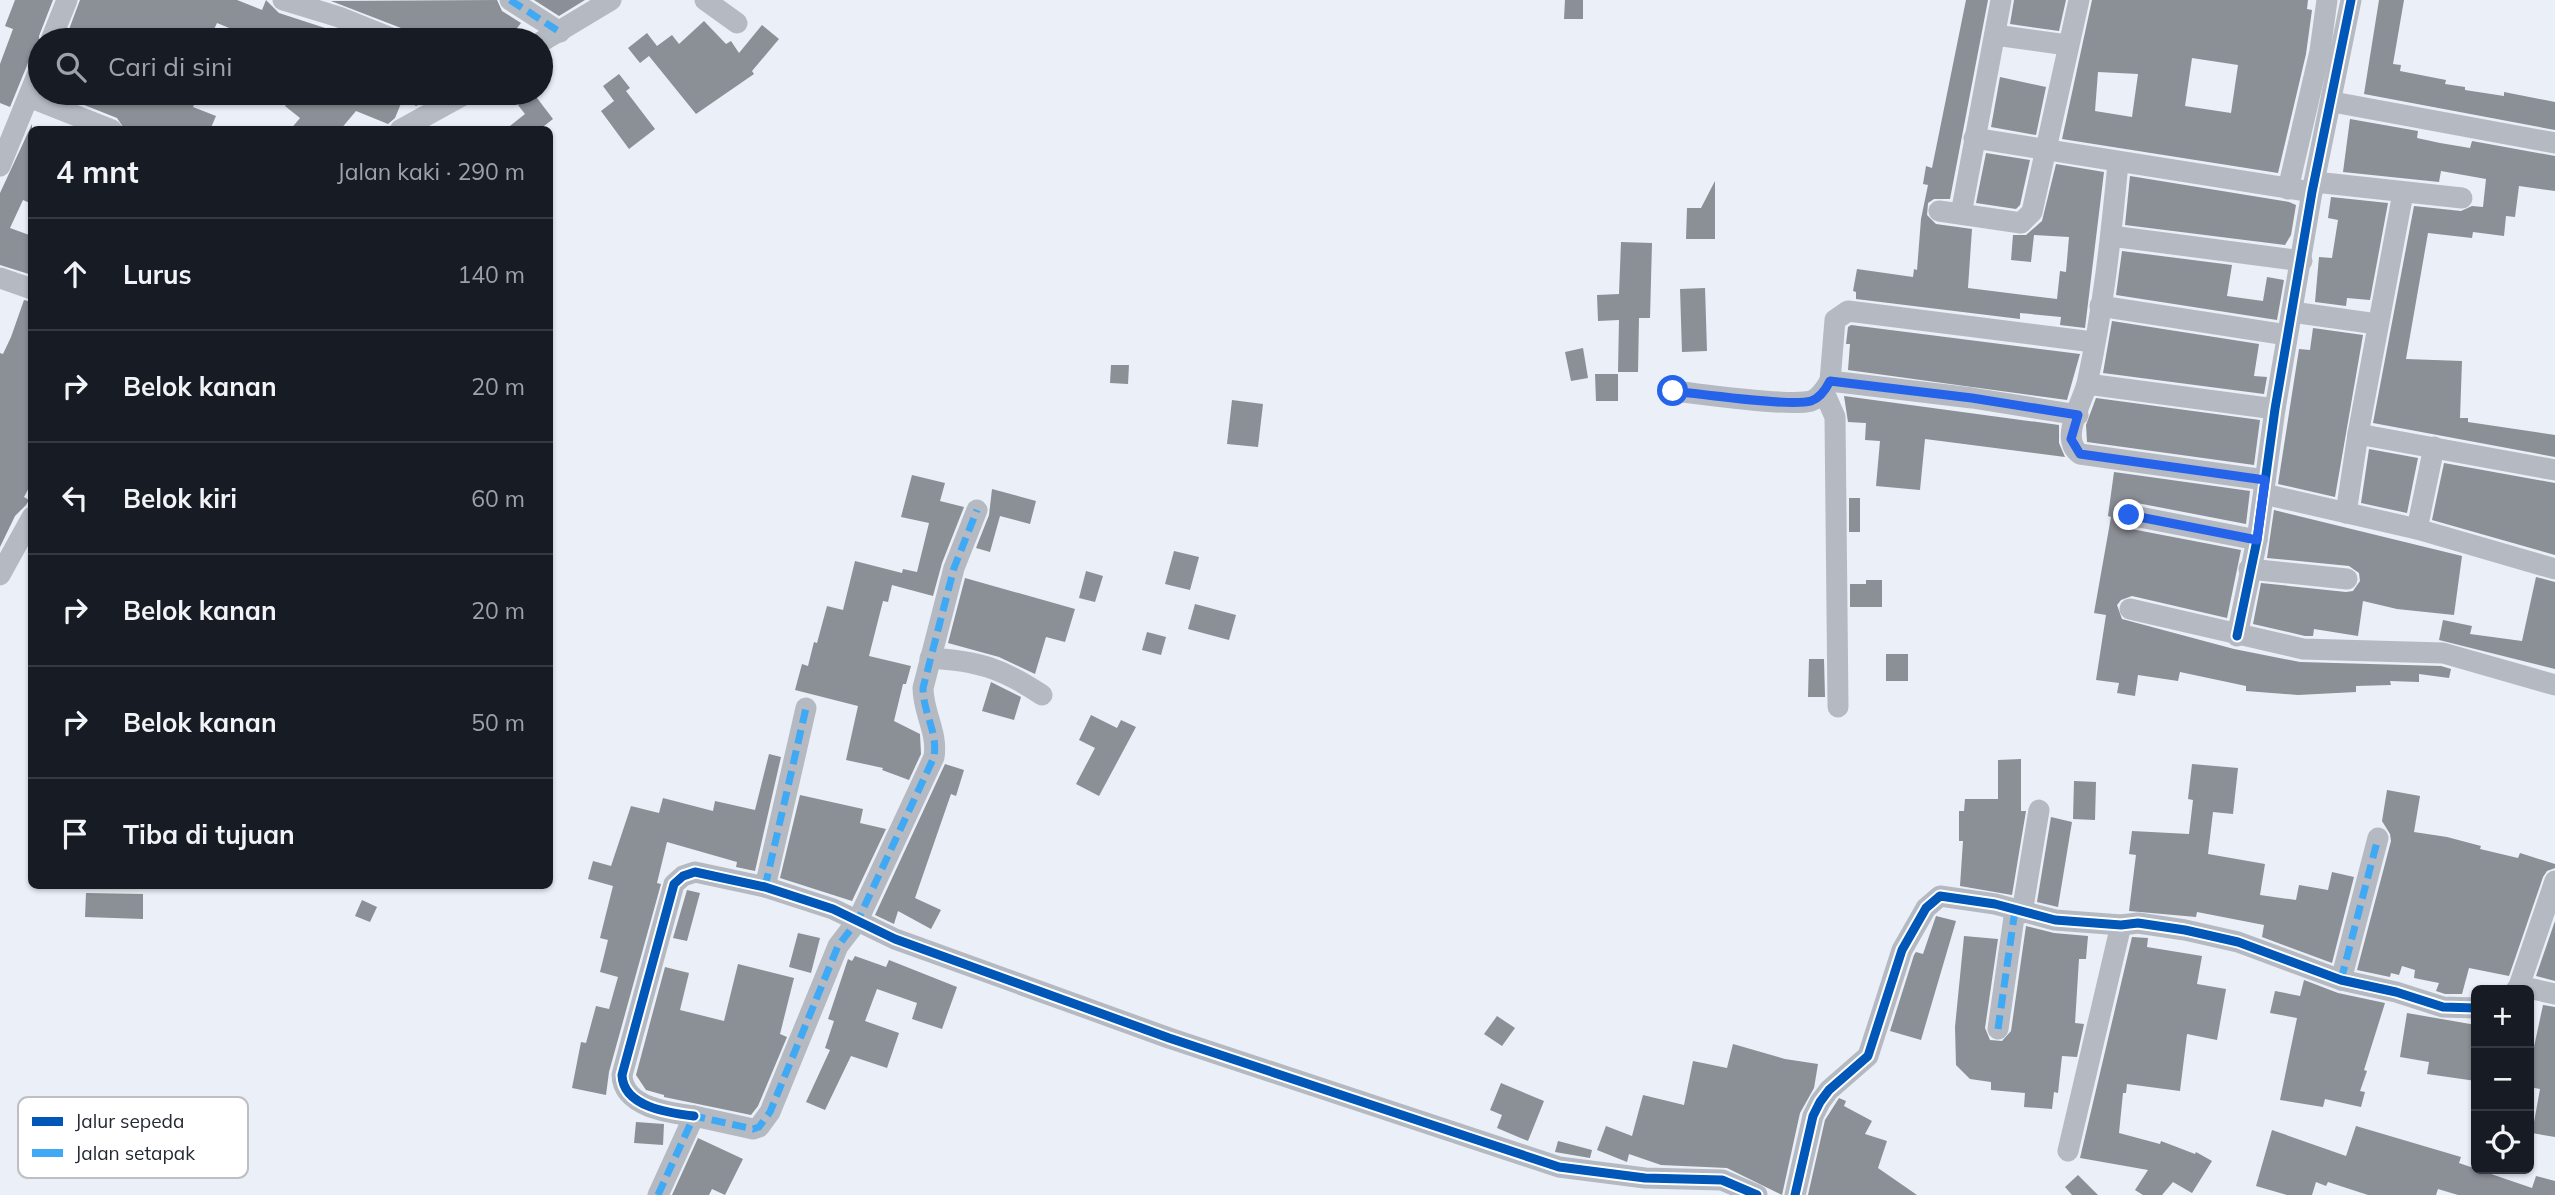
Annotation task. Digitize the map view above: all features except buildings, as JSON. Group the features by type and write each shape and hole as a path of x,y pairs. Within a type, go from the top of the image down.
{"street":[{"path":"56,28 67,0"},
{"path":"282,0 366,28"},
{"path":"510,0 560,32"},
{"path":"553,35 611,0"},
{"path":"705,0 737,23"},
{"path":"1961,214 2001,0"},
{"path":"1939,211 2021,223 2027,219 2046,150 2079,0"},
{"path":"2288,189 2319,51 2327,0"},
{"path":"2237,636 2257,540 2291,312 2351,0"},
{"path":"1995,35 2067,45"},
{"path":"0,166 28,99"},
{"path":"2333,102 2555,143"},
{"path":"49,105 102,126"},
{"path":"407,126 445,105"},
{"path":"1975,138 2288,189 2314,187 2462,198"},
{"path":"2118,163 2111,236 2087,384 2071,439 2080,454 2264,487 2346,513 2417,529 2555,569"},
{"path":"2346,513 2403,193"},
{"path":"2111,236 2302,261"},
{"path":"0,278 28,288"},
{"path":"2100,306 2287,335"},
{"path":"1838,707 1836,441 1835,417 1827,386 1835,320 1848,311 2093,342"},
{"path":"2291,312 2378,324"},
{"path":"2087,384 2275,410"},
{"path":"1673,391 1779,401 1811,401 1827,386 1972,398 2078,415"},
{"path":"2358,434 2555,470"},
{"path":"2417,529 2434,447"},
{"path":"977,510 954,568 930,658 923,703 937,741 934,757 858,920 838,946 770,1112 759,1127 744,1128 673,1113 639,1102 626,1091 622,1081 630,1041 674,884 683,876 695,872 765,887 858,920 895,939 1169,1038 1559,1167 1591,1173 1672,1180 1722,1180 1757,1195"},
{"path":"2129,515 2257,540"},
{"path":"0,575 28,524"},
{"path":"2249,569 2347,579"},
{"path":"2130,609 2237,636 2303,649 2431,651 2555,685"},
{"path":"930,658 979,663 1002,671 1042,695"},
{"path":"765,887 807,708"},
{"path":"1998,1029 2039,810"},
{"path":"2341,979 2378,838"},
{"path":"2518,985 2555,881"},
{"path":"1795,1195 1813,1116 1829,1090 1855,1069 1874,1045 1882,1006 1902,950 1926,908 1947,895 2055,920 2157,925 2238,942 2341,979 2443,1007 2471,1008"},
{"path":"2068,1151 2121,925"},
{"path":"2534,991 2555,994"},
{"path":"658,1195 694,1116"}],"marked path":[{"path":"510,0 560,32"},
{"path":"658,1195 694,1116 753,1129 759,1127 770,1112 838,946 858,920 934,757 934,739 923,688 954,568 977,510"},
{"path":"765,887 806,708"},
{"path":"2341,980 2378,838"},
{"path":"1998,1029 2015,910"}],"cycle path":[{"path":"2237,636 2257,540 2275,409 2312,192 2351,0"},
{"path":"694,1116 660,1110 639,1101 624,1086 622,1075 674,884 683,876 695,872 765,887 833,909 895,939 1169,1038 1559,1167 1645,1178 1722,1180 1757,1195"},
{"path":"1795,1195 1813,1116 1829,1090 1868,1056 1902,950 1926,908 1940,896 1995,904 2055,920 2121,925 2138,923 2185,930 2238,942 2341,980 2396,992 2443,1007 2471,1008"}],"route":[{"path":"1673,391 1779,401 1811,401 1824,392 1830,381 1972,398 2078,415 2071,439 2072,445 2080,454 2265,480 2257,540 2129,515"}]}
